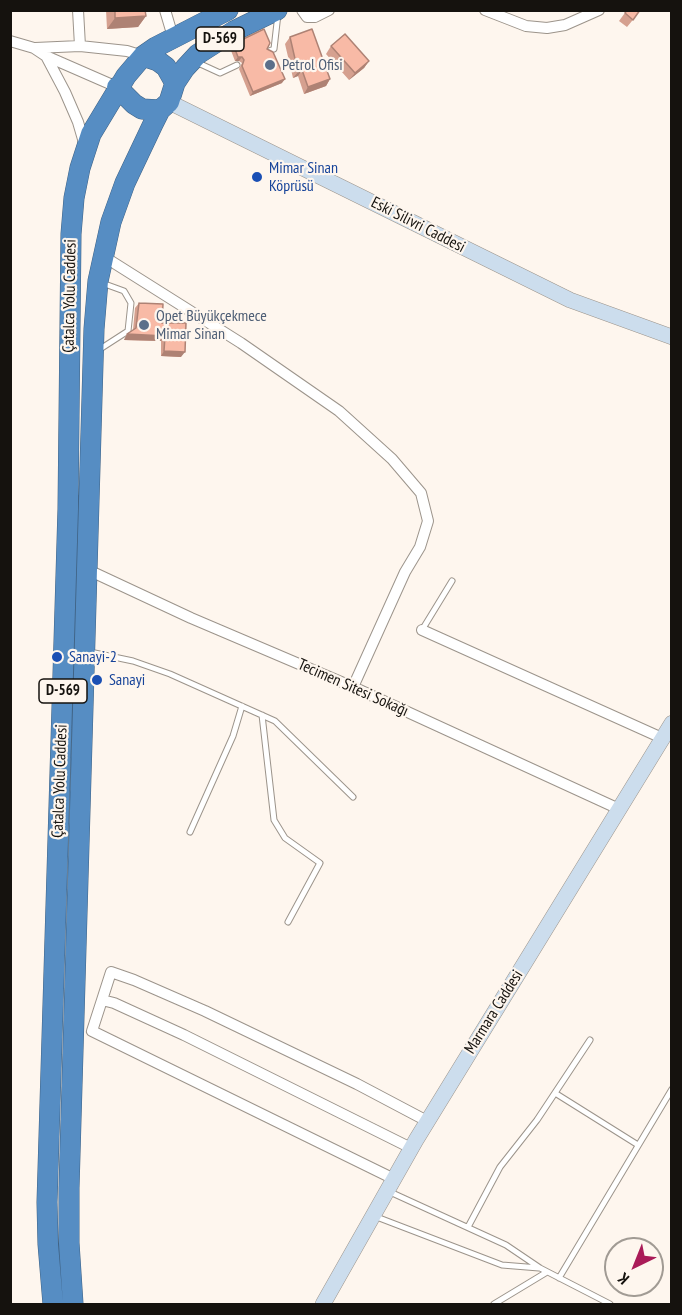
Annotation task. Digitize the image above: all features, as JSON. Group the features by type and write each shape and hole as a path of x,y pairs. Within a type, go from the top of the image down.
{"highway":[{"path":"173,37 186,22 204,10"},
{"name":"D-569","path":"117,87 143,56 173,37 228,10"},
{"name":"D-569","path":"168,98 192,60 234,31 278,10"},
{"path":"117,87 142,109 168,98 166,67 158,61 143,56"},
{"name":"Çatalca Yolu Caddesi","path":"53,1305 47,1202 68,509 71,234 74,198 86,148 99,118 117,87"},
{"name":"Çatalca Yolu Caddesi","path":"73,1305 69,1243 69,1188 93,354 98,281 111,222 125,183 168,98"}],"main road":[{"name":"Eski Silivri Caddesi","path":"168,98 570,300 672,337"},
{"name":"Marmara Caddesi","path":"323,1305 427,1121 672,723"}],"street":[{"path":"78,10 81,46"},
{"path":"165,10 173,37"},
{"path":"302,10 307,17 315,17 329,10"},
{"path":"485,10 526,26 547,28 565,25 599,10"},
{"path":"10,41 34,48 46,56 117,87"},
{"path":"34,48 81,46 127,51 143,56"},
{"path":"46,56 65,92 86,148"},
{"path":"103,256 241,343 339,411 392,459 421,493 428,521 420,547 379,626 353,687"},
{"name":"Tecimen Sitesi Sokağı","path":"87,569 191,618 353,687 619,809"},
{"path":"422,630 662,738"},
{"path":"390,1185 92,1030 111,972 205,1011 427,1121"},
{"path":"102,1000 114,1003 184,1035 411,1148"}],"lane":[{"path":"269,51 274,49 278,10"},
{"path":"192,60 220,73 237,65"},
{"path":"93,354 128,331 131,303 124,291 98,281"},
{"path":"422,630 452,581"},
{"path":"85,651 133,662 170,674 275,721 353,797"},
{"path":"190,832 233,736 242,706"},
{"path":"262,715 274,820 285,838 320,863 288,922"},
{"path":"468,1227 501,1167 537,1120 590,1040"},
{"path":"559,1278 672,1089"},
{"path":"555,1093 638,1145"},
{"path":"390,1185 506,1245 540,1268 610,1305"},
{"path":"373,1216 502,1265 540,1268"},
{"path":"494,1305 547,1272"}],"building":[{"path":"115,10 145,10 146,16 115,18"},
{"path":"627,10 640,10 633,20 625,13"},
{"path":"264,29 270,43 267,49 273,52 285,79 253,92 242,66 244,60 238,57 233,44"},
{"path":"312,29 330,79 308,87 302,70 298,72 290,37"},
{"path":"345,34 369,61 355,73 331,46"},
{"path":"139,303 163,304 162,323 186,323 185,352 164,351 165,336 127,334 136,328"}],"place":[{"name":"Petrol Ofisi","path":"270,65"},
{"name":"Mimar Sinan Köprüsü","path":"257,177"},
{"name":"Opet Büyükçekmece Mimar Sinan","path":"144,325"},
{"name":"Sanayi-2","path":"57,657"},
{"name":"Sanayi","path":"97,680"}]}
